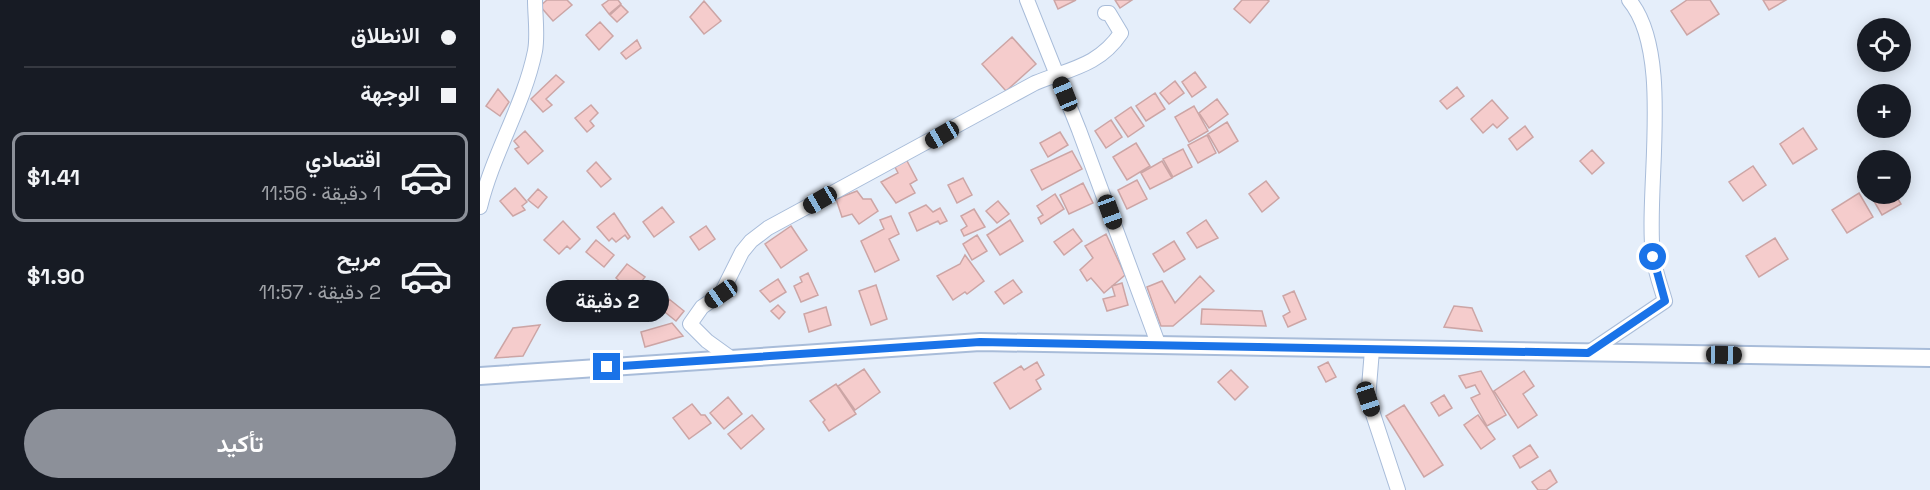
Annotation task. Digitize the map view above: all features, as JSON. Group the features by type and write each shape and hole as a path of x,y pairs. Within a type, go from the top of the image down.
{"main road":[{"path":"480,376 980,342 1930,358"}],"street":[{"path":"480,207 487,178 518,106 535,49 536,0"},
{"path":"1027,0 1159,346"},
{"path":"1588,353 1665,301 1653,257 1655,76 1644,30 1633,1"},
{"path":"732,358 707,341 690,324 702,307 721,294 751,241 768,228 840,188 1057,74 1074,71 1110,49 1121,33 1109,13 1105,13"},
{"path":"1372,350 1368,399 1398,490"}],"building":[{"path":"547,0 567,0 572,5 553,21 540,6"},
{"path":"609,0 618,0 621,4 609,14 602,5"},
{"path":"1054,0 1076,0 1058,9"},
{"path":"1115,0 1132,0 1120,8"},
{"path":"1242,0 1269,1 1250,23 1234,9"},
{"path":"1687,0 1710,0 1719,14 1687,35 1671,11"},
{"path":"1763,0 1786,0 1769,10"},
{"path":"704,1 721,21 704,34 690,17"},
{"path":"621,5 628,12 617,22 610,15"},
{"path":"600,22 613,36 599,50 586,35"},
{"path":"1012,37 1036,64 1006,91 982,64"},
{"path":"637,40 641,48 626,59 621,53"},
{"path":"1195,72 1206,87 1192,97 1182,82"},
{"path":"556,75 564,82 546,99 552,105 543,112 531,99"},
{"path":"1175,81 1184,93 1169,104 1160,93"},
{"path":"1457,87 1464,96 1447,109 1440,101"},
{"path":"498,89 509,102 500,116 486,106"},
{"path":"1155,93 1165,109 1146,121 1136,106"},
{"path":"1217,99 1228,114 1209,128 1199,113"},
{"path":"1492,100 1508,118 1497,128 1493,124 1483,133 1471,119"},
{"path":"591,105 598,113 590,121 594,126 587,132 575,118"},
{"path":"1194,106 1208,131 1189,142 1175,117"},
{"path":"1131,107 1144,126 1128,137 1115,118"},
{"path":"1111,120 1122,137 1106,148 1095,131"},
{"path":"1227,122 1238,141 1219,153 1208,134"},
{"path":"1525,126 1533,137 1517,150 1509,139"},
{"path":"1803,128 1817,149 1793,164 1780,144"},
{"path":"525,131 543,151 528,164 515,149 519,147 514,141"},
{"path":"1060,132 1068,145 1048,157 1040,143"},
{"path":"1207,135 1216,153 1198,163 1188,145"},
{"path":"1136,143 1150,166 1127,180 1113,157"},
{"path":"1183,149 1192,167 1173,177 1163,159"},
{"path":"1592,150 1604,163 1592,174 1580,161"},
{"path":"1072,151 1082,169 1042,190 1031,170"},
{"path":"906,159 917,180 910,184 915,193 896,203 881,182 898,173 894,165"},
{"path":"1162,161 1172,178 1150,189 1141,173"},
{"path":"596,162 611,179 601,187 587,171"},
{"path":"1753,166 1766,185 1743,201 1729,182"},
{"path":"963,178 972,195 957,203 948,185"},
{"path":"1137,180 1147,199 1127,209 1118,190"},
{"path":"1266,181 1279,198 1262,212 1249,194"},
{"path":"1083,183 1093,203 1069,214 1060,195"},
{"path":"515,188 527,202 522,206 525,210 513,216 500,201"},
{"path":"538,189 547,197 538,208 528,200"},
{"path":"857,191 863,199 871,199 878,211 859,224 852,214 842,217 836,199"},
{"path":"1055,194 1064,209 1041,224 1038,218 1043,215 1037,206"},
{"path":"1857,194 1857,204 1865,204 1873,217 1847,233 1832,210"},
{"path":"998,201 1009,214 997,223 986,211"},
{"path":"1876,204 1901,204 1882,215"},
{"path":"926,205 933,212 940,208 947,221 940,224 938,221 917,231 909,213"},
{"path":"662,207 674,222 654,237 643,222"},
{"path":"974,209 985,227 964,236 961,230 967,226 961,216"},
{"path":"614,213 630,237 628,239 625,235 616,242 612,238 609,241 597,227"},
{"path":"891,216 899,234 889,239 899,260 875,272 861,241 884,229 880,220"},
{"path":"1010,220 1023,241 1000,255 987,235"},
{"path":"1206,220 1218,238 1197,248 1187,233"},
{"path":"563,221 580,239 570,249 567,246 559,254 544,240"},
{"path":"706,226 715,239 699,250 690,237"},
{"path":"791,226 807,250 781,268 765,244"},
{"path":"1073,229 1082,241 1064,255 1054,242"},
{"path":"1106,234 1125,275 1104,293 1091,278 1087,281 1080,270 1093,258 1085,246"},
{"path":"977,235 987,251 972,260 963,244"},
{"path":"1775,238 1788,259 1759,277 1746,256"},
{"path":"596,240 614,255 604,267 586,252"},
{"path":"1174,241 1185,259 1164,272 1153,254"},
{"path":"965,255 984,281 967,294 965,292 953,300 937,276 960,264"},
{"path":"627,264 645,277 633,292 616,278"},
{"path":"808,273 818,295 801,302 794,286 802,282 800,277"},
{"path":"1200,276 1214,291 1173,326 1161,326 1147,287 1162,281 1175,303"},
{"path":"778,279 786,292 770,302 760,291"},
{"path":"1013,280 1022,292 1004,304 995,292"},
{"path":"1122,283 1128,305 1107,311 1103,299 1115,296 1112,286"},
{"path":"876,285 887,319 871,325 859,291"},
{"path":"1294,291 1306,319 1288,327 1283,316 1290,312 1283,296"},
{"path":"669,299 684,311 676,321 661,309"},
{"path":"778,305 785,312 779,319 771,311"},
{"path":"1454,306 1472,308 1482,331 1444,327"},
{"path":"826,307 831,325 809,332 804,314"},
{"path":"1202,309 1262,311 1266,326 1201,324"},
{"path":"672,323 683,336 645,347 641,332"},
{"path":"540,325 523,356 495,358 513,328"},
{"path":"1037,362 1044,375 1036,380 1041,389 1010,409 994,383 1021,366 1024,370"},
{"path":"1328,362 1336,377 1326,382 1318,367"},
{"path":"864,369 880,392 855,410 838,386"},
{"path":"1231,370 1248,387 1235,400 1218,382"},
{"path":"1481,371 1506,415 1487,426 1471,398 1480,394 1475,385 1466,388 1459,376"},
{"path":"1524,371 1534,386 1523,394 1537,415 1518,428 1494,391"},
{"path":"836,384 856,414 829,431 823,422 825,420 810,401"},
{"path":"1444,395 1452,408 1439,416 1431,403"},
{"path":"728,397 742,414 724,429 710,413"},
{"path":"692,404 711,423 689,439 673,418"},
{"path":"1404,405 1443,465 1424,477 1386,416"},
{"path":"752,415 764,429 741,449 728,434"},
{"path":"1478,415 1495,439 1481,449 1464,425"},
{"path":"1530,445 1538,457 1520,468 1513,456"},
{"path":"1550,470 1557,482 1546,490 1538,490 1532,482"}],"route":[{"path":"607,367 980,342 1588,353 1665,301 1653,257"}]}
